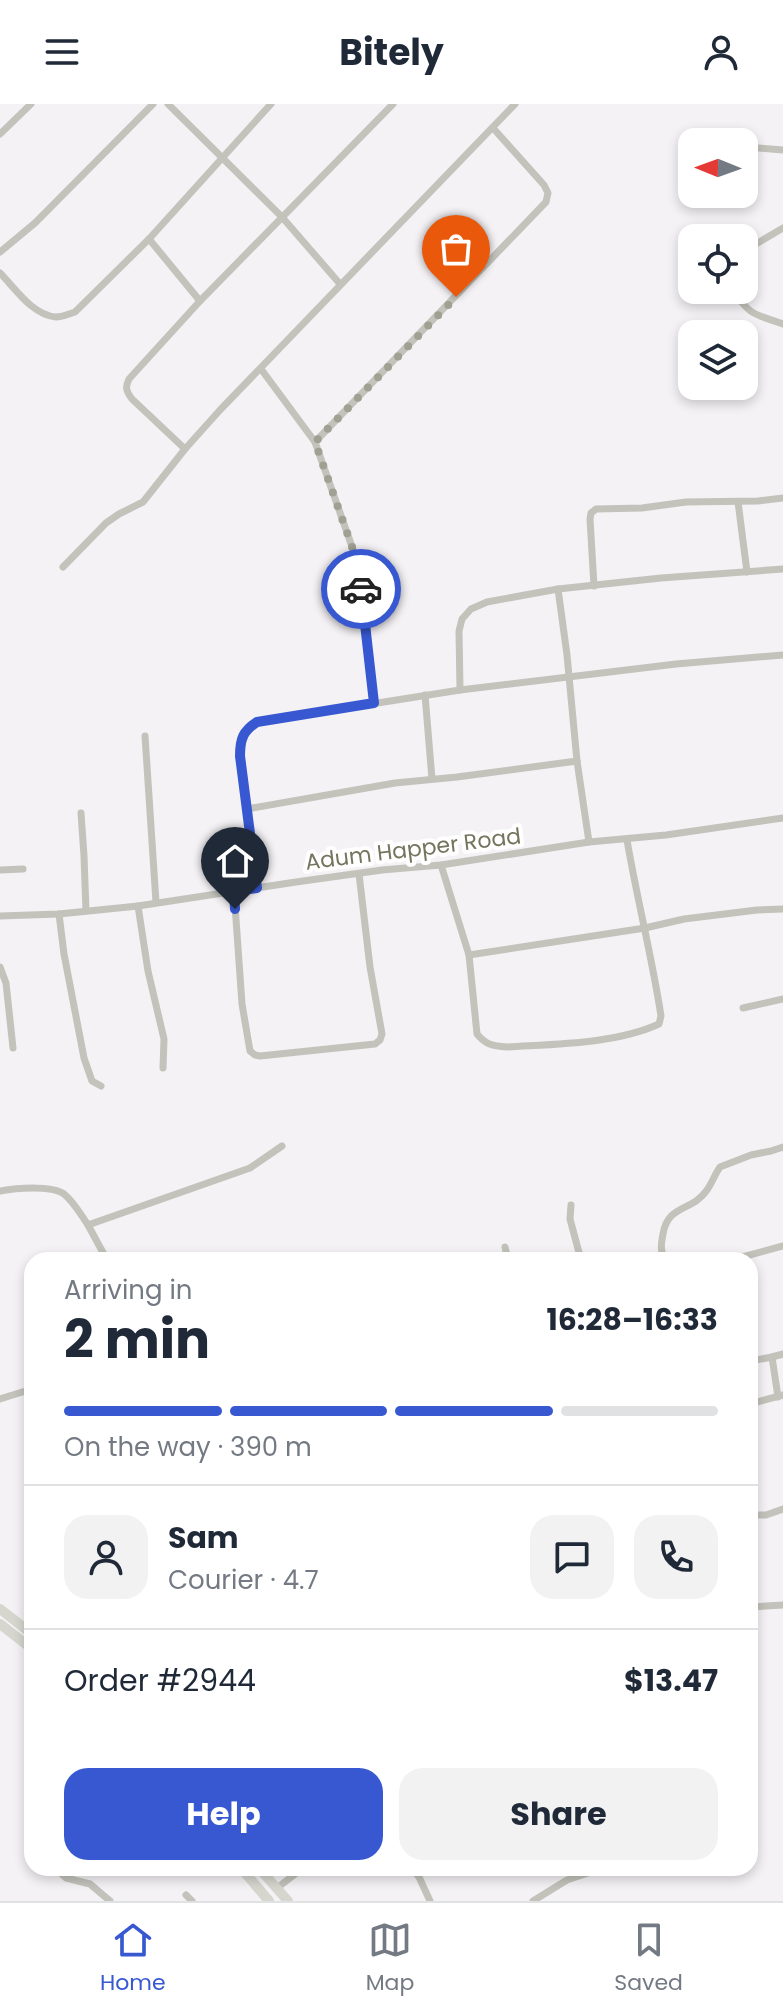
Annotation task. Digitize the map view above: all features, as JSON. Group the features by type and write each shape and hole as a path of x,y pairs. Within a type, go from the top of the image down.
{"street":[{"path":"0,134 31,104"},
{"path":"0,252 35,223 153,104"},
{"path":"168,104 282,217 340,284"},
{"path":"0,273 41,313 58,318 75,312 149,239 271,104"},
{"path":"185,449 132,399 127,392 129,379 200,301 393,104"},
{"path":"63,567 106,523 143,502 185,449 515,104"},
{"path":"315,442 546,202 548,193 544,185 493,128"},
{"path":"759,148 783,150"},
{"path":"758,243 783,228"},
{"path":"149,239 200,301"},
{"path":"742,304 759,317 783,324"},
{"path":"261,369 315,442 356,558 374,703"},
{"path":"594,586 590,519 596,509 783,498"},
{"path":"738,502 747,572"},
{"path":"460,690 459,631 462,619 471,609 487,602 558,589 783,569"},
{"path":"558,589 589,842"},
{"path":"257,888 240,741 246,729 257,722 460,690 691,663 783,657"},
{"path":"425,695 432,779"},
{"path":"145,736 156,902"},
{"path":"247,809 371,786 577,761"},
{"path":"81,813 86,911"},
{"name":"Adum Happer Road","path":"2,916 138,906 382,870 441,865 589,842 627,840 783,818"},
{"path":"441,865 469,955 477,1034 483,1041 492,1046 542,1044 621,1035 659,1024 661,1016 627,840"},
{"path":"0,870 23,869"},
{"path":"234,891 242,1004 250,1051 260,1056 375,1044 382,1034 359,874"},
{"path":"138,906 148,971 164,1039 163,1068"},
{"path":"469,955 645,928 684,919 783,909"},
{"path":"59,914 84,1058 92,1081 101,1086"},
{"path":"0,924 2,916"},
{"path":"0,967 6,983 13,1048"},
{"path":"743,1008 783,999"},
{"path":"88,1225 250,1168 282,1146"},
{"path":"662,1252 664,1224 669,1216 693,1204 707,1190 720,1167 783,1147"},
{"path":"0,1191 28,1189 62,1193 88,1225 103,1252"},
{"path":"571,1205 570,1219 579,1252"},
{"path":"758,1253 783,1246"},
{"path":"505,1247 506,1252"},
{"path":"758,1360 783,1354"},
{"path":"758,1402 780,1396 772,1357"},
{"path":"0,1399 24,1392"},
{"path":"758,1515 783,1509"},
{"path":"758,1607 783,1605"},
{"path":"0,1609 24,1624"},
{"path":"0,1624 24,1643"},
{"path":"64,1876 90,1884 110,1901"},
{"path":"248,1876 269,1901"},
{"path":"266,1876 288,1901"},
{"path":"277,1888 293,1876"},
{"path":"418,1876 430,1901"},
{"path":"536,1900 579,1876"}],"way so far":[{"path":"361,589 356,558 315,442 456,297"}],"route":[{"path":"235,909 234,891 257,888 240,741 246,729 257,722 374,703 361,589"}]}
